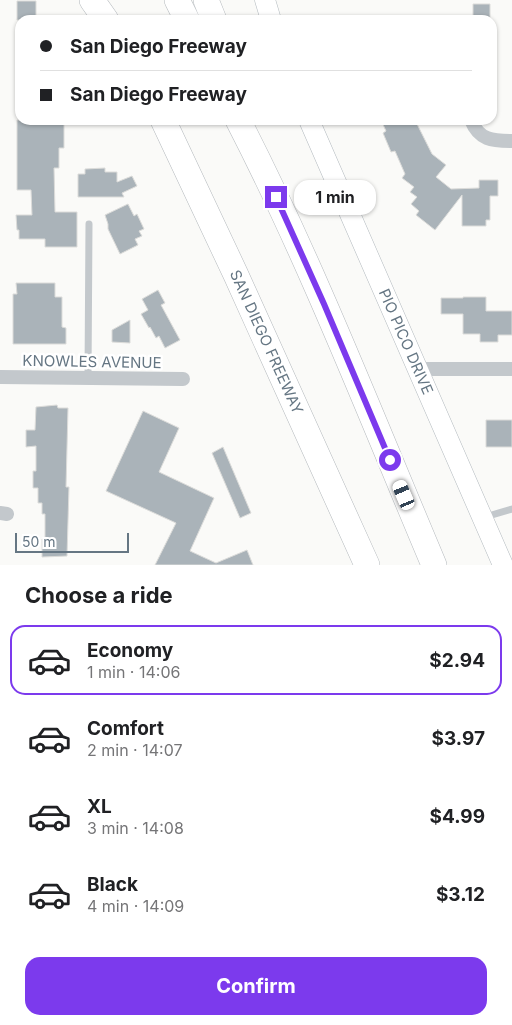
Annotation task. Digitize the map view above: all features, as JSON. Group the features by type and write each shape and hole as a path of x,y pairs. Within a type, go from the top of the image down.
{"highway":[{"path":"92,0 102,15"},
{"path":"104,0 112,15"},
{"path":"177,0 184,15"},
{"path":"206,0 212,15"},
{"name":"SAN DIEGO FREEWAY","path":"165,125 236,274 367,565"},
{"path":"241,125 260,162 324,304 434,565"},
{"path":"249,125 260,162"}],"street":[{"path":"265,0 270,15"},
{"name":"PIO PICO DRIVE","path":"311,125 503,565"},
{"path":"473,125 485,139 512,141"},
{"path":"417,369 512,370"},
{"name":"KNOWLES AVENUE","path":"0,377 183,379"}],"lane":[{"path":"88,377 89,224"},
{"path":"482,518 512,509"}],"building":[{"path":"17,1 36,1 36,15 17,15"},
{"path":"473,4 490,4 490,15 473,15"},
{"path":"17,125 64,125 64,148 59,148 59,168 54,168 55,212 77,212 77,247 45,247 45,239 19,239 16,215 32,215 31,190 17,190"},
{"path":"383,125 418,125 432,154 446,165 436,177 451,189 479,188 479,180 498,180 498,196 490,196 490,220 486,220 486,226 462,226 462,195 435,230 416,215 419,211 411,204 417,197 410,192 414,187 402,178 405,174 395,151 391,152 383,133 386,131"},
{"path":"105,168 105,172 117,172 117,182 132,176 137,186 122,193 124,197 78,197 78,174 85,174 85,169"},
{"path":"128,204 134,216 137,214 144,229 139,231 142,236 135,239 138,245 120,254 108,229 105,215"},
{"path":"16,283 55,283 55,297 62,297 62,327 66,328 66,344 13,344 13,294 17,294"},
{"path":"158,290 165,303 161,305 180,340 165,348 159,336 156,338 141,314 148,310 142,299"},
{"path":"486,297 486,311 512,311 512,335 498,335 498,342 480,342 480,334 463,334 463,314 441,314 441,298"},
{"path":"130,320 130,343 112,342 112,330"},
{"path":"57,405 58,408 68,408 66,487 69,487 67,556 42,557 42,539 45,539 45,514 42,514 42,503 38,503 38,488 33,488 33,471 36,471 36,446 26,447 26,430 35,430 36,407"},
{"path":"143,411 179,428 159,472 214,498 190,551 216,563 247,550 253,565 155,565 176,523 106,491"},
{"path":"486,420 512,420 512,447 486,447"},
{"path":"223,447 251,513 240,518 212,453"}],"route":[{"path":"276,197 390,460"}]}
